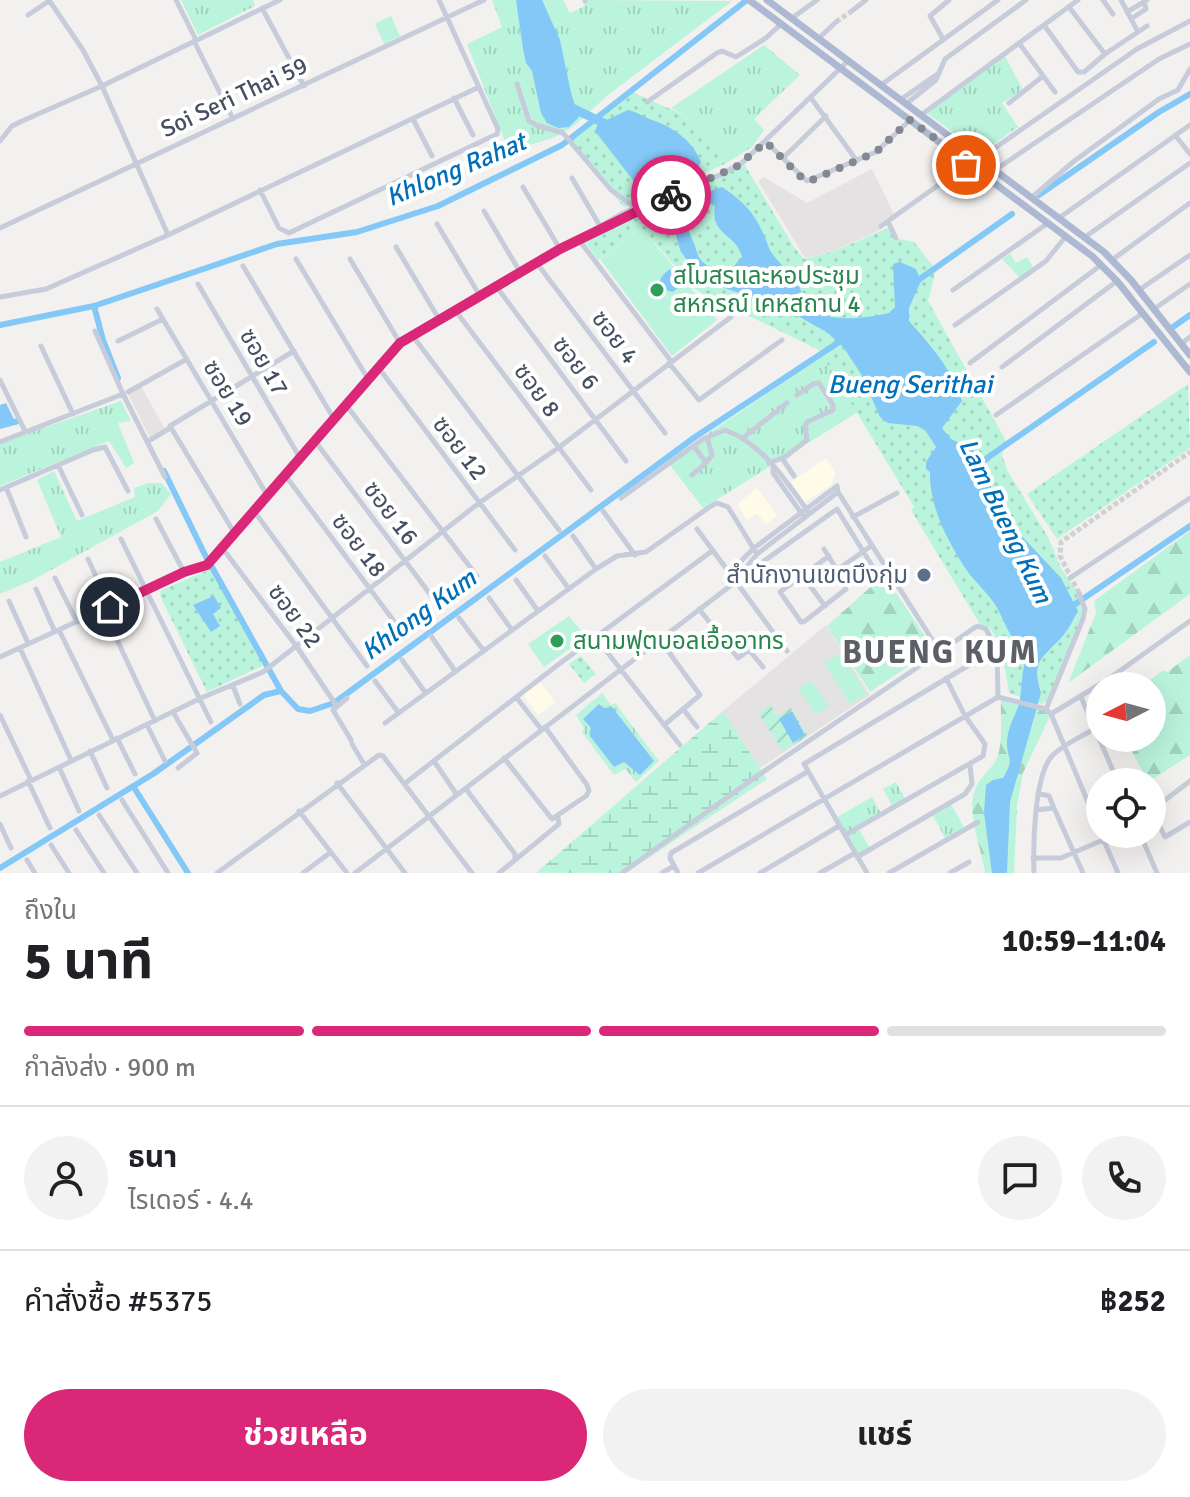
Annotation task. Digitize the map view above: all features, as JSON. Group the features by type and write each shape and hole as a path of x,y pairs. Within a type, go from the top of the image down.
{"main road":[{"path":"749,0 1102,265 1190,372"},
{"path":"768,0 1085,237 1112,260 1139,290 1190,355"}],"street":[{"path":"28,15 49,0 83,50 168,235"},
{"path":"176,0 233,119"},
{"path":"0,141 12,126 280,0"},
{"path":"260,190 279,228 289,233 496,135 498,129 439,0"},
{"name":"Soi Seri Thai 59","path":"0,228 134,162 233,119 484,0"},
{"path":"791,18 806,4 817,0"},
{"path":"853,10 866,0"},
{"path":"943,39 930,16 949,0"},
{"path":"881,85 998,0"},
{"path":"903,102 936,80 945,59 1026,0"},
{"path":"921,115 1078,0"},
{"path":"1103,0 1113,14"},
{"path":"1121,0 1138,32"},
{"path":"1127,12 1146,1"},
{"path":"1131,19 1146,9 1146,1"},
{"path":"1069,7 1105,54"},
{"path":"262,8 304,86"},
{"path":"979,159 1137,49 1190,21"},
{"path":"818,39 836,22"},
{"path":"647,102 717,53 722,51 736,57 766,38 781,24"},
{"path":"1044,25 1078,72 1084,72 1147,26"},
{"path":"1019,43 1055,92"},
{"path":"995,170 1164,56 1190,44"},
{"path":"1164,56 1170,66"},
{"path":"0,657 184,572 207,565 400,343 600,226 736,167 766,142 848,61"},
{"path":"1031,198 1085,153 1159,99 1178,90 1190,69"},
{"path":"1009,103 1043,76"},
{"path":"517,84 529,121 563,133 611,190 640,208"},
{"path":"0,297 46,289 168,235 479,87"},
{"path":"454,98 473,135"},
{"path":"811,98 857,161"},
{"path":"783,158 826,116"},
{"path":"413,119 432,156"},
{"path":"766,142 807,181 883,147 910,120"},
{"path":"1059,218 1190,125"},
{"path":"1175,135 1190,154"},
{"path":"881,226 969,163"},
{"path":"1085,237 1190,163"},
{"path":"572,178 600,226"},
{"path":"523,187 560,249"},
{"path":"1112,260 1190,203"},
{"path":"587,235 601,231 640,208"},
{"path":"484,211 520,272"},
{"path":"888,222 896,238"},
{"path":"953,290 1048,223"},
{"path":"437,224 480,296"},
{"path":"955,325 1046,261 1066,236"},
{"path":"579,240 699,400 782,340"},
{"path":"396,247 439,319"},
{"path":"1139,290 1190,255"},
{"path":"296,259 368,379"},
{"path":"350,259 400,343"},
{"name":"ซอย 4","path":"536,262 665,433"},
{"path":"970,363 1102,265"},
{"path":"243,266 334,419"},
{"path":"1002,367 1117,281"},
{"name":"ซอย 17","path":"198,284 300,458"},
{"path":"1154,309 1190,284"},
{"name":"ซอย 6","path":"496,286 626,461"},
{"name":"ซอย 19","path":"157,309 267,495"},
{"name":"ซอย 8","path":"455,310 591,490"},
{"path":"996,415 1144,313"},
{"path":"0,796 201,698 263,672 442,531 731,317"},
{"path":"118,341 163,319"},
{"path":"95,331 165,477"},
{"path":"412,335 559,530"},
{"path":"1181,344 1190,337"},
{"path":"41,346 73,414"},
{"path":"149,441 294,351"},
{"path":"0,442 125,393 187,359"},
{"name":"ซอย 12","path":"378,367 515,550"},
{"path":"0,380 25,431"},
{"path":"771,466 807,440 807,422 833,410 819,383 797,395"},
{"path":"743,438 787,403"},
{"path":"346,405 477,576"},
{"path":"170,427 235,534"},
{"path":"621,498 693,446 725,430 743,438 771,466 814,525"},
{"path":"692,475 712,455 707,437"},
{"name":"ซอย 16","path":"315,441 439,606"},
{"path":"693,446 706,463"},
{"path":"26,537 3,489 105,447 128,491"},
{"path":"782,458 794,476"},
{"path":"58,465 82,515"},
{"name":"ซอย 18","path":"285,475 405,636"},
{"path":"355,873 699,609 732,582 756,551 838,489 940,652"},
{"path":"853,517 897,493"},
{"path":"1070,578 1190,498"},
{"path":"385,723 596,569 617,556 646,552 717,503 728,507 756,551"},
{"path":"757,566 838,509 879,577"},
{"path":"254,511 367,666"},
{"path":"603,511 635,555"},
{"path":"156,519 184,572"},
{"path":"697,529 732,582 787,651"},
{"path":"573,536 596,569"},
{"path":"121,539 211,722"},
{"path":"837,570 871,546"},
{"name":"ซอย 22","path":"223,549 297,647 335,704 333,710 364,764"},
{"path":"824,549 829,556 847,588 805,621 799,620 780,592 829,556"},
{"path":"404,784 712,551"},
{"path":"545,556 569,589"},
{"path":"88,559 106,609 155,721"},
{"path":"802,575 825,606"},
{"path":"55,578 77,622"},
{"path":"516,580 538,611"},
{"path":"36,589 135,774"},
{"path":"1046,710 1083,619 1085,609 1079,593"},
{"path":"489,598 512,630"},
{"path":"9,601 28,643"},
{"path":"699,609 735,657 773,633"},
{"path":"459,618 484,651"},
{"path":"698,873 998,697 1046,710 1081,697 1190,621"},
{"path":"622,873 757,776 974,628 984,627 997,650 998,697"},
{"path":"431,636 455,671"},
{"path":"596,638 680,745"},
{"path":"660,640 699,692 699,698 664,725"},
{"path":"20,648 71,760"},
{"path":"749,650 763,667"},
{"path":"402,660 425,692"},
{"path":"867,873 807,772 805,762 969,665"},
{"path":"845,835 983,756 985,744 965,716 946,678"},
{"path":"375,681 398,712"},
{"path":"233,686 240,704"},
{"path":"504,758 550,818 558,817 589,791 516,697"},
{"path":"1081,697 1086,709"},
{"path":"335,704 347,698"},
{"path":"683,709 697,727"},
{"path":"1046,710 1066,746 1086,795"},
{"path":"173,712 197,754 178,768"},
{"path":"0,715 50,828"},
{"path":"147,725 165,761"},
{"path":"1034,873 1038,793 1051,757 1086,734"},
{"path":"90,751 107,788"},
{"path":"218,873 379,755 383,756 472,873"},
{"path":"434,761 457,795"},
{"path":"820,873 969,790 972,784 970,765"},
{"path":"59,767 79,811"},
{"path":"678,873 671,853 807,772"},
{"path":"1166,799 1190,781"},
{"path":"337,783 405,873"},
{"path":"466,789 515,854 515,859"},
{"path":"1038,793 1049,796 1083,873"},
{"path":"122,800 168,873"},
{"path":"1036,810 1054,808"},
{"path":"299,811 347,873"},
{"path":"99,815 137,873"},
{"path":"499,873 559,824 558,817"},
{"path":"889,873 978,822"},
{"path":"1166,836 1190,822"},
{"path":"0,824 11,848"},
{"path":"760,873 839,826"},
{"path":"76,830 104,873"},
{"path":"51,845 69,873"},
{"path":"1033,858 1056,859 1086,845"},
{"path":"1107,848 1118,873"},
{"path":"1146,848 1157,873"},
{"path":"303,873 331,852"},
{"path":"27,860 35,873"},
{"path":"950,873 969,862"},
{"path":"662,873 674,866"}],"shaded area":[{"path":"872,169 894,214 881,222 882,229 834,251 805,258 758,181 764,177 807,203"},
{"path":"141,386 165,429 150,438 128,394"},
{"path":"826,458 835,472 832,484 805,502 791,482"},
{"path":"757,488 777,516 766,524 757,513 747,520 737,504"},
{"path":"826,625 870,695 760,768 723,711"},
{"path":"539,681 555,702 538,715 523,694"}],"green space":[{"path":"181,0 253,0 255,6 198,35"},
{"path":"492,0 563,0 570,13 583,7 587,0 732,1 608,95 574,126 555,137 509,152 467,44 502,27"},
{"path":"391,16 400,36 384,44 375,24"},
{"path":"764,45 800,75 754,119 764,130 752,147 725,164 686,116 671,108"},
{"path":"1005,56 1023,90 1002,103 1018,127 981,153 927,113"},
{"path":"632,92 686,116 725,164 624,207 568,143"},
{"path":"743,162 804,259 835,251 890,227 896,238 914,242 936,270 928,301 1006,441 1002,455 1007,470 1049,539 1061,568 1075,589 1084,614 1049,699 1042,704 1009,693 1002,648 990,628 981,626 911,510 914,507 819,350 696,290 641,227 598,260 584,241 642,208"},
{"name":"สโมสรและหอประชุม สหกรณ์ เคหสถาน 4","path":"641,227 717,320 672,356 600,259"},
{"path":"1010,254 1016,263 1027,257 1033,267 1019,277 1002,259"},
{"path":"823,356 858,412 703,508 667,461"},
{"path":"1188,384 1190,448 1057,539 1027,494"},
{"path":"121,401 131,421 118,423 134,463 126,468 109,441 0,486 0,443"},
{"path":"54,471 77,521 135,497 134,488 148,483 162,483 171,494 158,511 31,581 0,594 0,562 61,537 37,480"},
{"path":"1190,531 1190,594 1068,683 1096,613 1094,601"},
{"path":"211,569 264,665 207,692 160,596 161,590"},
{"path":"884,575 934,649 870,692 827,626"},
{"name":"สนามฟุตบอลเอื้ออาทร","path":"569,616 586,637 544,667 528,644"},
{"path":"841,653 867,694 850,704 824,663"},
{"path":"1190,655 1190,755 1166,770 1166,768 1141,768 1132,752 1166,752 1166,672 1160,672 1163,670 1167,672"},
{"path":"581,656 596,674 584,683 569,664"},
{"path":"811,680 829,706 815,715 798,688"},
{"path":"602,693 611,705 615,703 659,761 636,782 625,769 614,775 582,732 584,728 576,715"},
{"path":"1001,700 1045,711 1050,716 1023,773 1017,806 1014,873 985,873 972,802 978,784 998,756"},
{"path":"770,704 777,716 791,708 808,736 783,751 758,713"},
{"path":"723,711 767,779 626,873 536,873"},
{"path":"896,782 905,799 892,806 883,789"},
{"path":"872,797 881,813 846,833 837,817"},
{"path":"951,804 964,827 945,838 932,814"},
{"path":"859,829 870,848 857,855 846,836"}],"water":[{"path":"516,0 542,0 560,40 579,117 569,127 558,128 547,123 541,113 532,71 526,63"},
{"path":"628,110 681,135 697,154 701,162 698,168 649,189 639,188 595,131 598,124"},
{"name":"Bueng Serithai","path":"722,187 752,213 771,252 797,281 806,304 823,315 846,318 889,313 895,307 893,264 900,262 916,269 921,281 909,308 909,321 940,358 962,401 942,428 951,439 974,450 983,473 1016,530 1061,578 1078,611 1066,632 1043,656 1038,668 1041,693 1010,802 1007,873 992,873 984,813 986,785 1003,778 1009,766 1008,736 1019,704 1029,653 1012,636 994,603 970,575 942,526 933,499 930,472 926,469 926,462 936,447 925,430 917,426 888,423 880,417 861,374 844,348 828,333 784,308 700,280 680,250 673,224 661,215 665,207","holes":["706,201 715,206 716,223 735,243 742,257 734,266 714,268 704,263 687,225 688,215 697,206"]},
{"path":"670,269 682,284 673,292 660,286 661,278"},
{"path":"6,403 19,424 0,429 0,405"},
{"path":"214,596 221,608 213,614 220,626 211,632 193,605"},
{"path":"599,704 604,708 612,707 654,761 640,775 624,762 614,767 590,736 591,728 583,719"},
{"path":"792,711 805,735 793,743 779,719"}],"waterway":[{"name":"Khlong Rahat","path":"0,325 94,306 277,244 357,232 438,206 562,145 747,0"},
{"path":"1039,195 1190,94"},
{"name":"Lam Bueng Kum","path":"568,106 612,127"},
{"path":"917,281 1012,214"},
{"path":"94,306 118,378"},
{"path":"1173,327 1190,315"},
{"name":"Khlong Kum","path":"0,868 153,774 264,695 281,691 298,709 310,711 334,703 695,437 842,340"},
{"path":"975,470 987,458 1154,342"},
{"path":"164,471 207,559"},
{"path":"1068,609 1190,526"},
{"path":"212,567 281,691"},
{"path":"133,786 188,873"}],"tunnel":[{"path":"836,22 853,10"},
{"path":"1079,593 1060,556 1061,542 1190,452"}],"way so far":[{"path":"671,195 736,167 766,142 802,178 810,181 876,152 910,120 969,163 966,165"}],"place":[{"name":"สโมสรและหอประชุม สหกรณ์ เคหสถาน 4","path":"657,290"},
{"name":"สำนักงานเขตบึงกุ่ม","path":"924,575"},
{"name":"สนามฟุตบอลเอื้ออาทร","path":"557,641"}],"district":[{"name":"BUENG KUM","path":"940,652"}],"route":[{"path":"110,607 184,572 207,565 405,339 560,249 671,195"}]}
